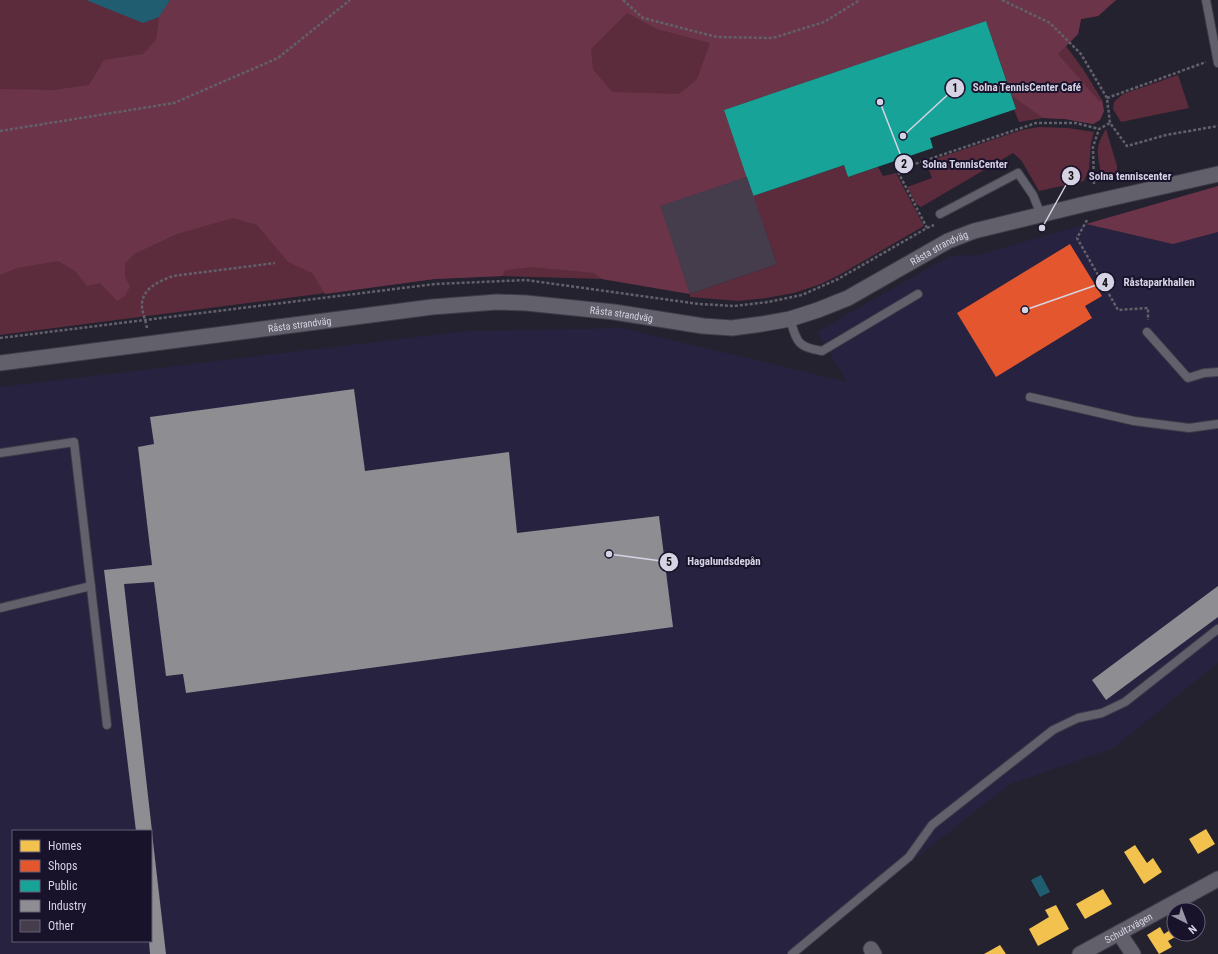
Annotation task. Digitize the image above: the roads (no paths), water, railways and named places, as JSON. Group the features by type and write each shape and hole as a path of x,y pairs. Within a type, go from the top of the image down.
{"street":[{"name":"Råsta strandväg","path":"0,363 432,307 497,302 563,306 614,312 703,326 732,328 762,324 790,319 848,298 948,241 974,231 1218,174"},
{"name":"Schultzvägen","path":"1080,954 1218,879"},
{"path":"1119,933 1133,954"}],"lane":[{"path":"1206,0 1218,60"},
{"path":"940,214 1018,173 1033,195 1041,215"},
{"path":"790,319 796,340 807,349 822,352 918,294"},
{"path":"1147,332 1188,378 1204,373 1218,372"},
{"path":"1030,397 1134,421 1189,428 1218,424"},
{"path":"0,453 74,442 107,725"},
{"path":"0,608 91,586"},
{"path":"792,954 909,857 932,825 1053,730 1078,718 1102,713 1125,702 1218,628"}],"water":[{"path":"86,0 170,0 159,17 143,23"},
{"path":"1041,875 1050,892 1040,897 1031,880"}],"place":[{"name":"Solna TennisCenter","path":"880,102"},
{"name":"Solna TennisCenter Café","path":"903,136"},
{"name":"Solna tenniscenter","path":"1042,228"},
{"name":"Råstaparkhallen","path":"1025,310"},
{"name":"Hagalundsdepån","path":"609,554"}]}
